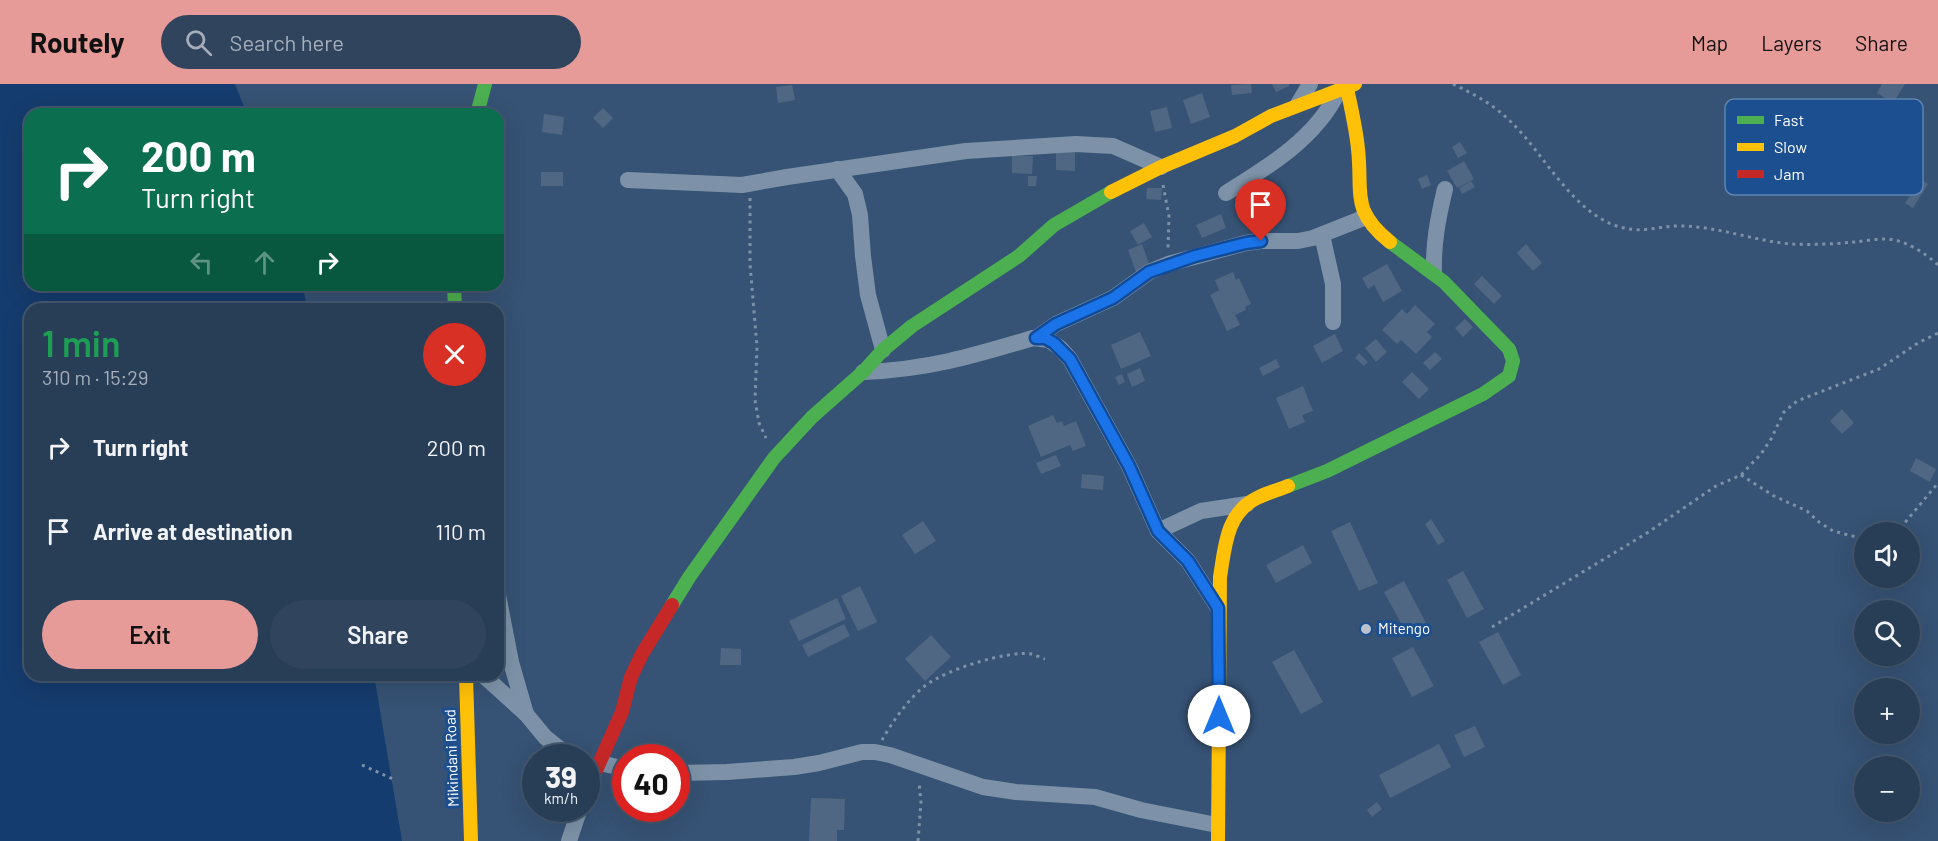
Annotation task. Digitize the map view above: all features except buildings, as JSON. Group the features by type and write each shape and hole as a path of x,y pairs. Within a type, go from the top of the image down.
{"main road":[{"path":"479,108 485,84"},
{"path":"600,756 622,712 632,677 642,654 690,576 774,458 883,350 912,326 1019,256 1054,225 1095,200 1161,167 1234,136 1271,116 1298,104 1347,88 1358,149 1360,201 1366,217 1380,234 1444,282 1509,349 1513,361 1509,376 1483,394 1327,471 1257,498 1247,504 1232,522 1226,540 1218,608 1218,833"},
{"name":"Mikindani Road","path":"466,681 471,841"}],"street":[{"path":"1298,104 1310,84"},
{"path":"1226,193 1291,148 1324,117 1347,88"},
{"path":"628,180 749,184 966,151 1076,144 1113,146 1161,167"},
{"path":"837,169 855,194 860,215 868,296 883,350"},
{"path":"1434,273 1433,250 1445,189"},
{"path":"1036,338 1056,324 1113,298 1149,272 1168,264 1246,243 1298,241 1322,235 1366,217"},
{"path":"1322,235 1333,284 1333,322"},
{"path":"863,372 929,366 1036,338 1045,338 1054,343 1070,359 1129,466 1158,531 1188,561 1218,608"},
{"path":"1158,531 1201,511 1247,504"},
{"path":"504,626 511,662 526,714"},
{"path":"490,681 554,744"},
{"path":"690,773 794,767 862,752 875,752 906,760 983,787 1016,792 1095,797 1218,833"},
{"path":"569,841 575,822"}],"path":[{"path":"1453,84 1484,100 1509,119 1580,202 1606,222 1621,228 1654,230 1683,226 1790,244 1841,244 1893,240 1914,248 1938,265"},
{"path":"1161,167 1169,216 1168,264"},
{"path":"749,184 750,264 757,347 755,400 759,423 774,458"},
{"path":"1492,627 1647,532 1716,486 1741,475 1761,454 1784,412 1797,401 1880,369 1912,347 1938,333"},
{"path":"1741,475 1767,492 1807,511 1833,531 1854,536"},
{"path":"1905,522 1938,483"},
{"path":"875,752 910,700 926,685 942,676 984,659 1031,654 1045,659"},
{"path":"906,760 919,781 921,791 918,841"},
{"path":"362,765 393,779"}],"water":[{"path":"0,84 235,84 245,108 24,108 24,291 304,291 306,303 24,303 24,681 375,681 402,841 0,841"}],"traffic: fast":[{"path":"479,108 485,84"},
{"path":"672,605 774,458 812,417 863,372 883,350 912,326 1019,256 1054,225 1111,192"},
{"path":"1288,486 1327,471 1483,394 1509,376 1513,361 1509,349 1444,282 1390,242"},
{"path":"454,291 455,303"}],"traffic: slow":[{"path":"1111,192 1161,167 1235,136 1271,116 1355,84"},
{"path":"1347,88 1357,141 1361,200 1369,220 1377,231 1390,242"},
{"path":"1218,841 1220,577 1226,543 1233,522 1247,504 1288,486"},
{"path":"466,681 471,841"}],"traffic: jam":[{"path":"600,762 622,712 631,677 642,654 672,605"}],"place":[{"name":"Mitengo","path":"1366,629"}],"route":[{"path":"1219,716 1218,608 1188,561 1158,531 1129,466 1070,359 1054,343 1045,338 1036,338 1056,324 1113,298 1149,272 1195,256 1261,241"}]}
